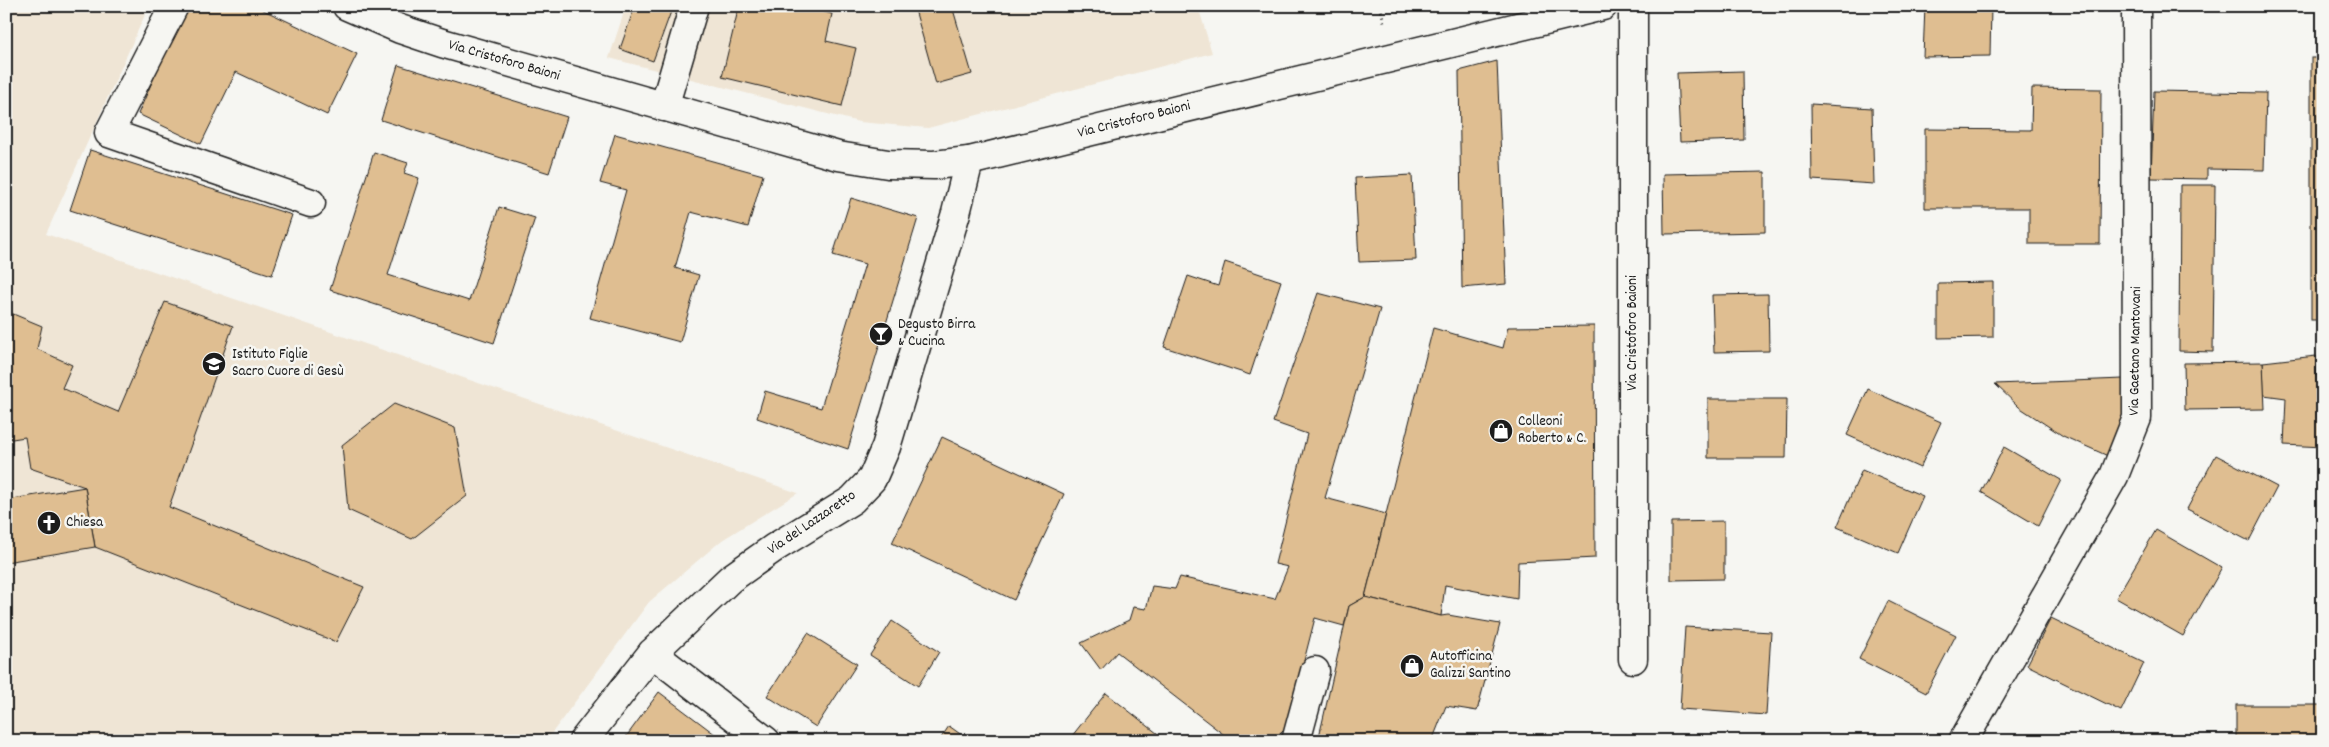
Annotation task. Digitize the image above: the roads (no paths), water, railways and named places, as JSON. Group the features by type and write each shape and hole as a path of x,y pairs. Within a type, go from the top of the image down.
{"street":[{"path":"174,6 110,133 311,203"},
{"name":"Via Cristoforo Baioni","path":"347,6 400,29 664,107 838,156 897,164 934,164 969,161 1603,6"},
{"path":"664,107 694,6"},
{"name":"Via Cristoforo Baioni","path":"1633,6 1633,659"},
{"name":"Via Gaetano Mantovani","path":"1963,741 2114,476 2137,418 2136,6"},
{"name":"Via del Lazzaretto","path":"583,741 652,653 730,579 774,548 852,500 872,479 886,447 956,213 969,161"},
{"path":"652,653 766,741"},
{"path":"1296,741 1315,671"}],"place":[{"name":"Degusto Birra & Cucina","path":"881,334"},
{"name":"Istituto Figlie Sacro Cuore di Gesù","path":"214,364"},
{"name":"Colleoni Roberto & C.","path":"1501,431"},
{"name":"Chiesa","path":"49,523"},
{"name":"Autofficina Galizzi Santino","path":"1412,666"}]}
